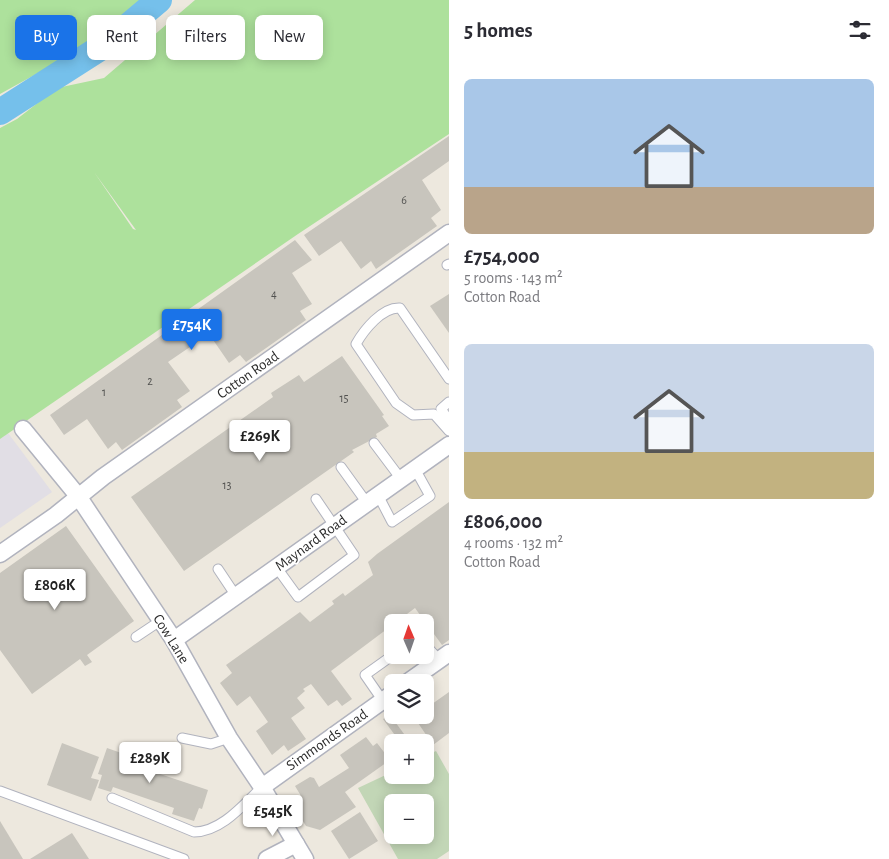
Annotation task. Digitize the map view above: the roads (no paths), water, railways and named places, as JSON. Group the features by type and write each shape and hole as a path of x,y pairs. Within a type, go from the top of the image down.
{"street":[{"name":"Cotton Road","path":"0,554 56,515 78,496 449,233"},
{"name":"Cow Lane","path":"23,429 78,496 174,640 229,738 262,787 305,859"},
{"name":"Maynard Road","path":"174,640 449,445"},
{"path":"420,674 444,657"},
{"name":"Simmonds Road","path":"262,787 384,700"},
{"path":"267,859 296,844"}],"lane":[{"path":"449,379 400,308 393,308 365,328 356,344 396,403 413,414 434,414 449,431"},
{"path":"449,402 440,409 449,420"},
{"path":"374,443 401,479"},
{"path":"341,467 373,499 392,522 430,496 415,469"},
{"path":"277,568 298,598 354,555 316,499"},
{"path":"218,569 236,596"},
{"path":"136,638 160,621"},
{"path":"384,661 365,675 384,693"},
{"path":"182,738 211,744 229,738"},
{"path":"112,798 194,832 208,832 238,810 262,787"},
{"path":"0,791 184,859"}],"waterway":[{"path":"0,112 108,43 159,0"}]}
